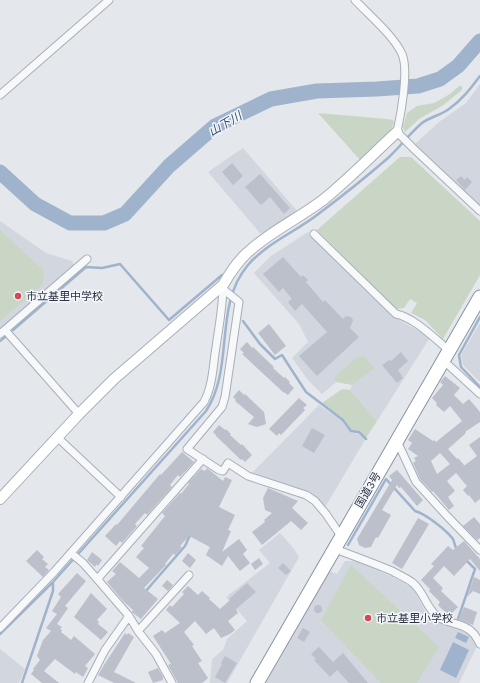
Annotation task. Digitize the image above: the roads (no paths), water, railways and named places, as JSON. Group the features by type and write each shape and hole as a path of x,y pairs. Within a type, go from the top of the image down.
{"highway":[{"name":"国道3号","path":"257,683 480,297"}],"street":[{"path":"0,95 109,0"},
{"path":"0,628 71,553 204,402 208,394 223,287 234,267 247,253 266,238 323,200 397,132 401,114 404,71 402,56 396,45 355,0"},
{"path":"397,132 480,211"},
{"path":"314,234 396,314 403,316 428,333 480,394"},
{"path":"79,414 3,332 87,259"},
{"path":"223,287 239,302 225,397 222,407 187,449 219,470 223,471 228,463 248,476 306,495 326,514 341,536"},
{"path":"0,499 57,437 114,379 223,287"},
{"path":"57,437 121,497"},
{"path":"397,441 416,482 480,550"},
{"path":"98,580 203,459"},
{"path":"335,549 368,561 402,576 413,583 421,592 434,614 441,619 466,628 473,633 480,644"},
{"path":"71,553 83,563 128,616 156,654 172,683"},
{"path":"138,631 189,575"},
{"path":"88,683 105,650 128,616"}],"water":[{"path":"458,632 469,637 466,643 455,638"},
{"path":"453,642 469,650 456,678 440,670"}],"waterway":[{"name":"山下川","path":"0,172 35,204 70,223 104,223 125,214 169,166 215,126 271,99 317,91 418,86 440,79 458,66 480,41"},
{"path":"0,634 53,582 206,411 215,394 220,375 227,318 231,299 237,281 248,265 264,250 308,221 362,180 388,158 422,123 446,111 458,102 480,76"},
{"path":"13,330 86,267 102,268 120,264 169,320 222,275"},
{"path":"480,317 459,355 461,367 480,387"},
{"path":"243,321 260,344 275,359 282,355 306,392 343,420 351,431 359,432 366,439"},
{"path":"0,341 5,337"},
{"path":"348,545 386,479 415,511 430,519 450,535 458,550"},
{"path":"145,592 185,546 191,533"},
{"path":"458,619 475,569 466,560"},
{"path":"22,683 53,591 53,583"}],"place":[{"name":"市立基里中学校","path":"18,296"},
{"name":"市立基里小学校","path":"368,618"}]}
